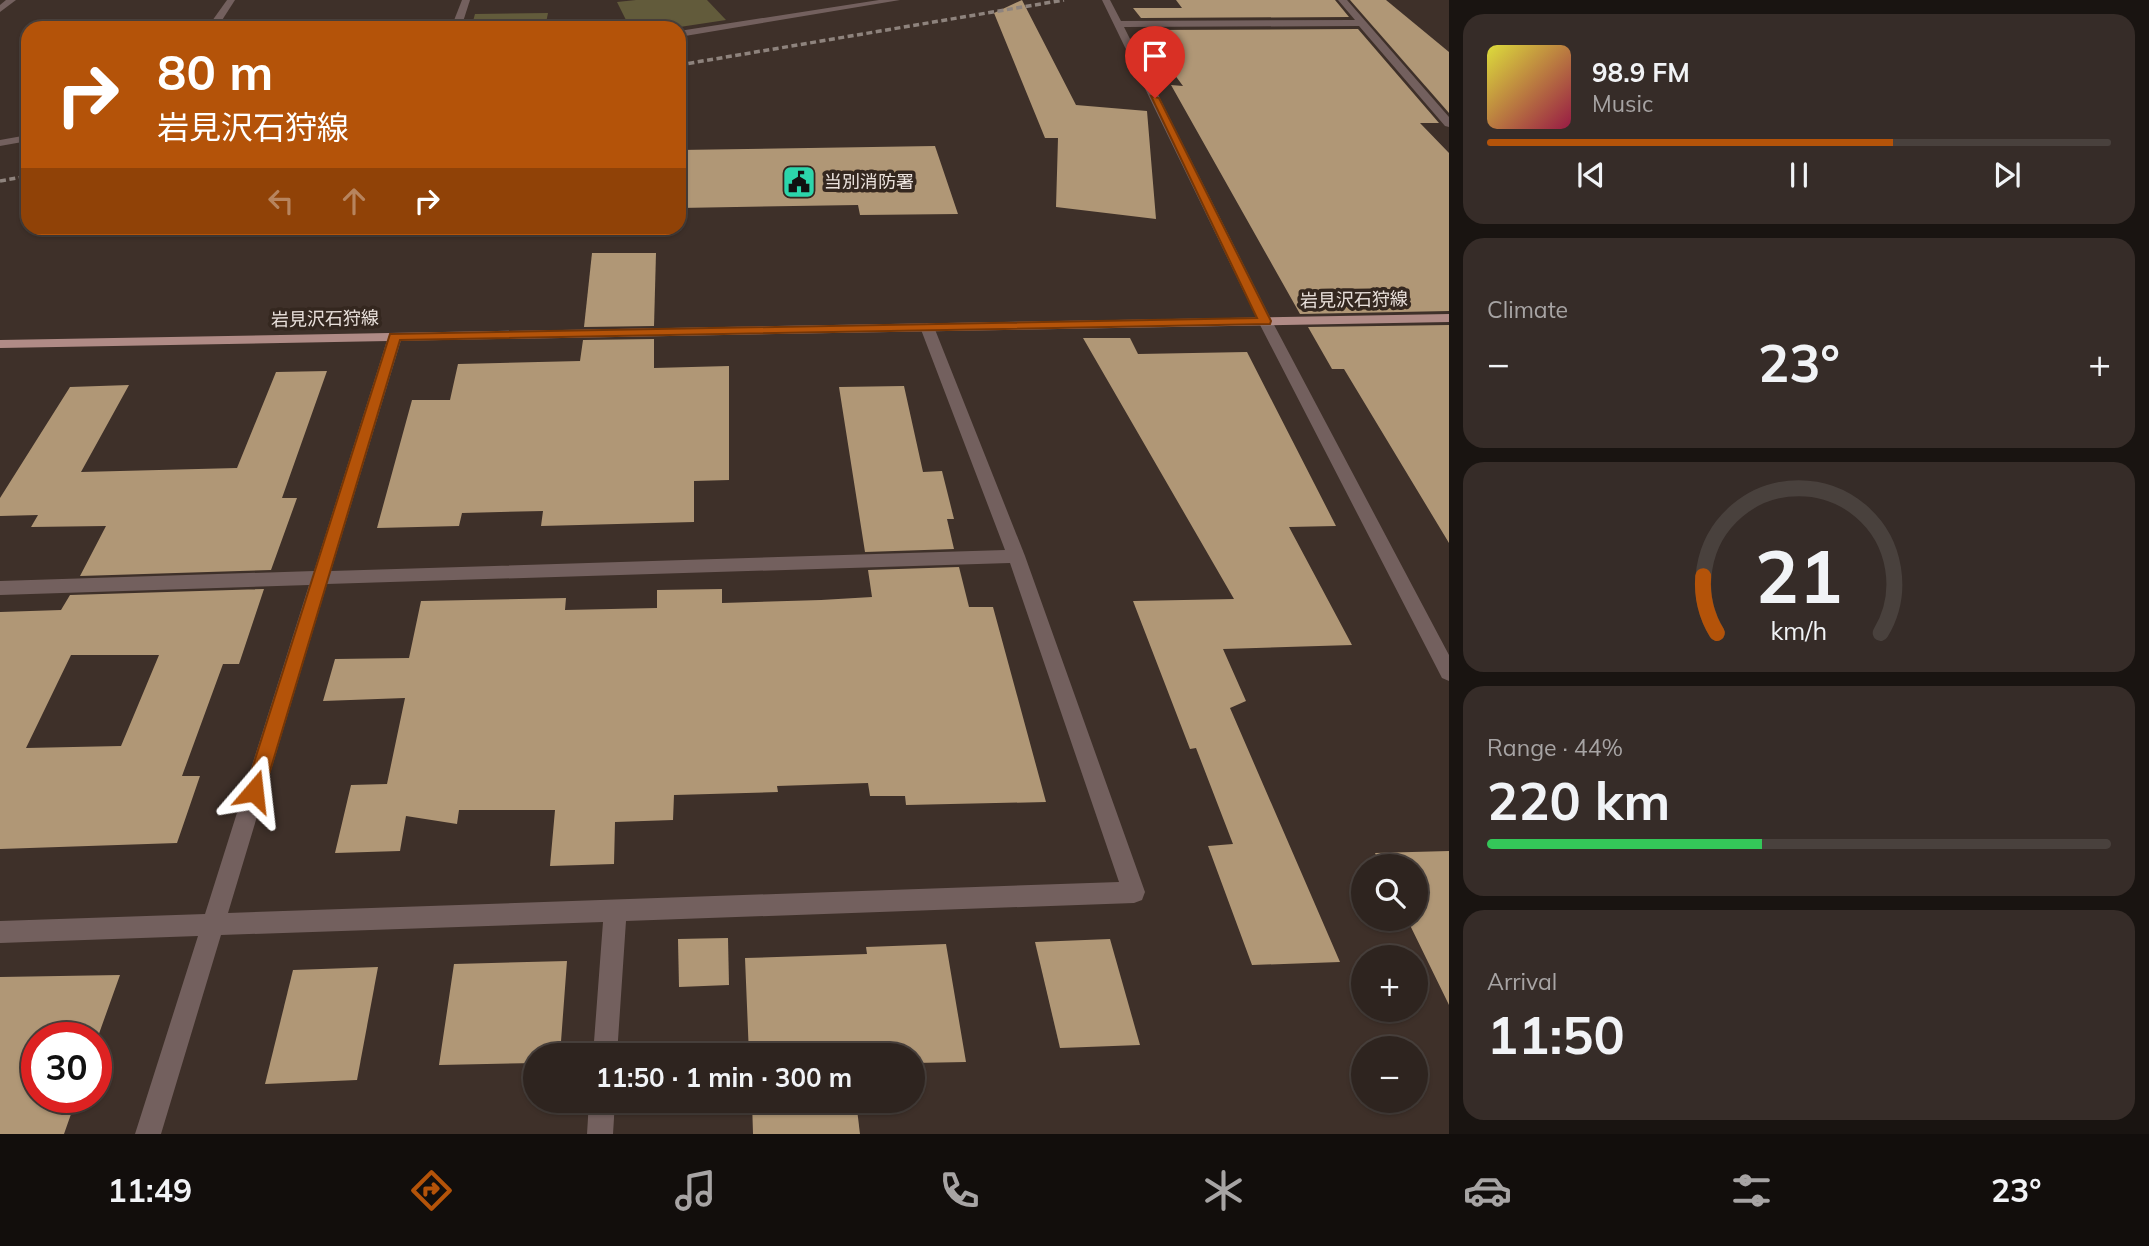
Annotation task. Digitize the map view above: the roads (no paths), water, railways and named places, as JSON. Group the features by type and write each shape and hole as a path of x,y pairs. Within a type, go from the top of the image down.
{"main road":[{"name":"岩見沢石狩線","path":"0,344 1449,318"}],"street":[{"path":"0,9 12,0"},
{"path":"217,21 231,0"},
{"path":"458,21 466,0"},
{"path":"686,33 896,0"},
{"path":"1106,0 1265,321 1449,673"},
{"path":"1342,0 1449,124"},
{"path":"1118,24 1362,23"},
{"path":"0,143 21,139"},
{"path":"0,932 1134,892 1016,556 927,327"},
{"path":"148,1134 395,337"},
{"path":"0,588 1016,556"},
{"path":"606,1043 615,910"},
{"path":"600,1134 601,1113"}],"railway":[{"path":"686,64 1064,0"},
{"path":"0,181 21,177"}],"place":[{"name":"当別消防署","path":"799,182"}]}
